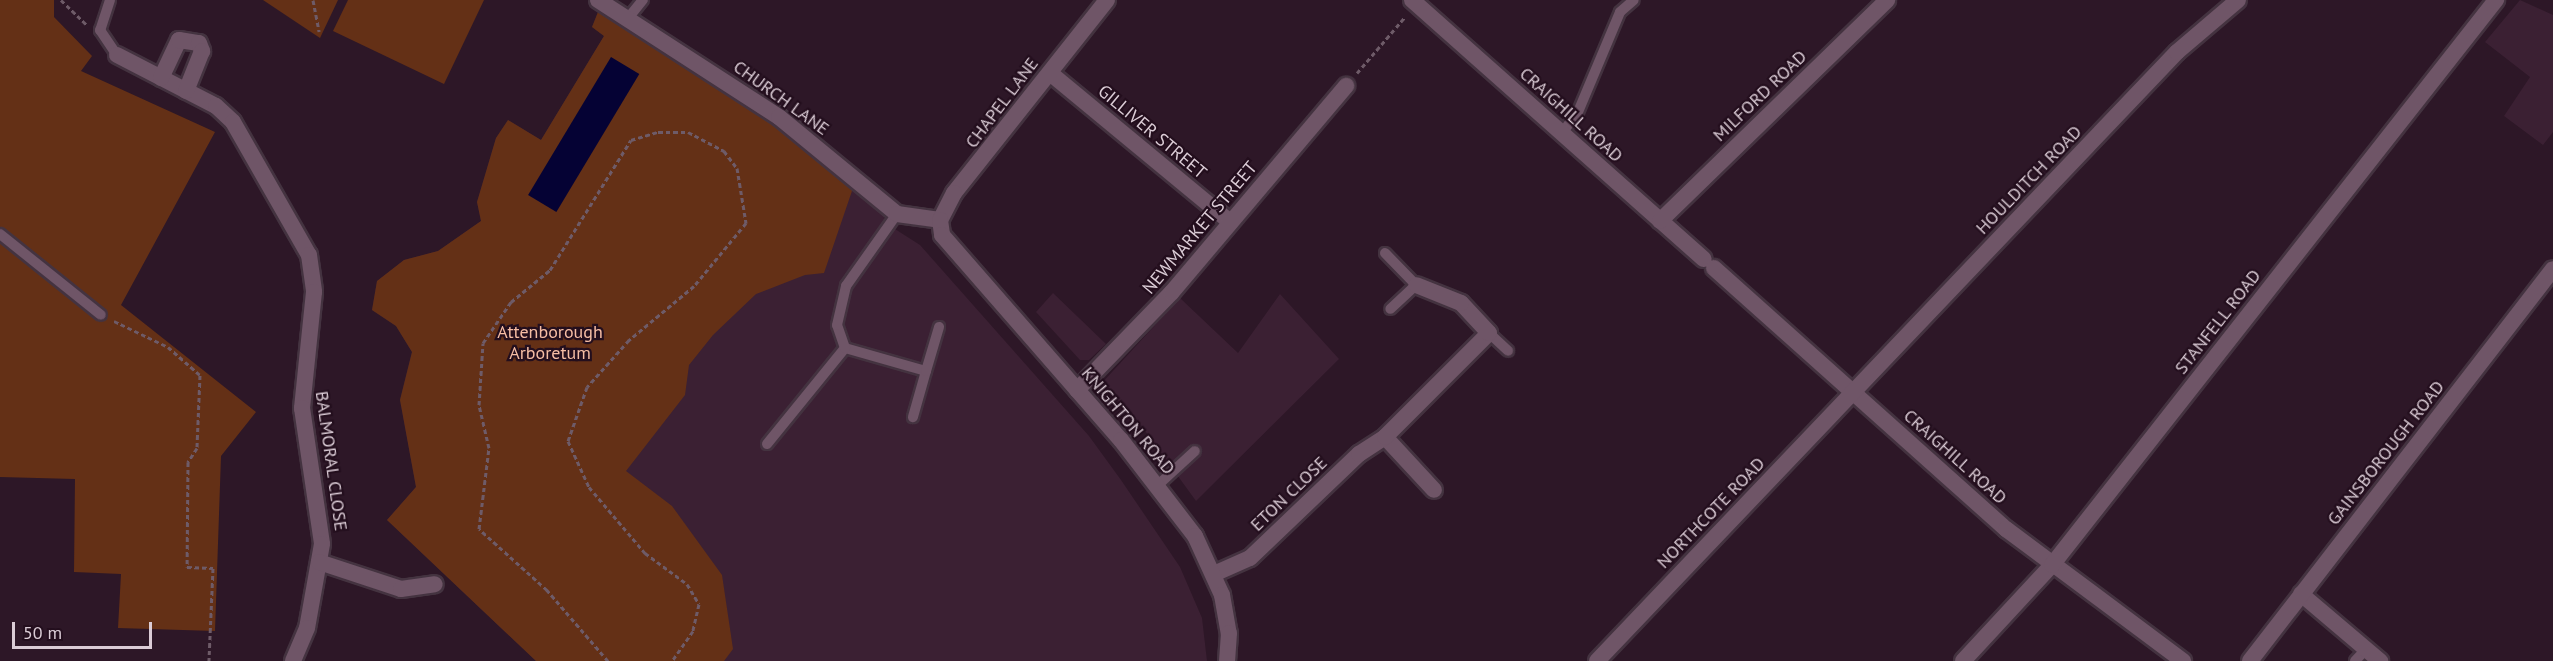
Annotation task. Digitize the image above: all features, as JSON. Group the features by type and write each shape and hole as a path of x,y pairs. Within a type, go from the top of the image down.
{"street":[{"name":"CHURCH LANE","path":"598,0 629,17 779,117 893,211"},
{"name":"CHAPEL LANE","path":"941,227 954,193 1107,0"},
{"name":"MILFORD ROAD","path":"1660,221 1887,0"},
{"name":"HOULDITCH ROAD","path":"1853,392 2177,52 2238,0"},
{"name":"STANFELL ROAD","path":"1963,661 2052,565 2496,0"},
{"name":"CRAIGHILL ROAD","path":"1414,2 1853,392 2052,565 2183,661"},
{"path":"160,78 179,40 199,43 202,51 186,91"},
{"name":"BALMORAL CLOSE","path":"117,55 216,106 246,138 309,255 314,292 302,408 322,544 307,628 293,661"},
{"name":"GILLIVER STREET","path":"1050,73 1230,222"},
{"name":"NEWMARKET STREET","path":"1077,390 1172,292 1346,86"},
{"path":"893,211 941,227"},
{"name":"KNIGHTON ROAD","path":"941,227 1158,485 1216,573 1229,633 1227,661"},
{"name":"GAINSBOROUGH ROAD","path":"2250,661 2553,269"},
{"path":"1416,285 1461,303 1489,333"},
{"name":"ETON CLOSE","path":"1216,573 1250,558 1359,454 1385,437 1489,333"},
{"name":"NORTHCOTE ROAD","path":"1597,661 1853,392"},
{"path":"1385,437 1434,490"},
{"path":"319,562 401,589 435,584"},
{"path":"2301,594 2360,655 2379,661"}],"lane":[{"path":"100,30 110,0"},
{"path":"629,17 643,0"},
{"path":"1562,133 1578,112 1620,12 1634,0"},
{"name":"BALMORAL CLOSE","path":"100,30 117,55"},
{"path":"845,348 837,325 846,286 893,211"},
{"path":"0,234 101,315"},
{"path":"1385,253 1416,285 1390,309"},
{"path":"913,417 939,327"},
{"path":"1489,333 1508,351"},
{"path":"845,348 926,372"},
{"path":"767,444 845,348"},
{"path":"1158,485 1195,451"}],"path":[{"path":"61,0 73,17 100,30"},
{"path":"313,0 319,31"},
{"path":"1346,86 1414,2"},
{"path":"608,661 547,590 479,529 489,448 479,405 483,343 511,302 550,270 631,140 658,132 688,132 724,151 737,168 746,223 694,286 629,340 587,387 568,441 589,487 645,553 687,584 699,604 693,631 672,661"},
{"path":"101,315 168,347 200,375 196,448 188,462 187,567 213,568 209,661"}],"shaded area":[{"path":"2520,0 2553,15 2553,132 2543,145 2504,116 2530,77 2485,42"},
{"path":"598,12 776,126 884,214 884,222 920,245 1089,436 1121,480 1180,567 1202,618 1207,661 536,661 387,520 416,487 400,400 412,352 396,326 372,310 377,281 404,260 438,251 481,221 477,202 496,138 508,120 541,140 604,36 592,27"},
{"path":"611,57 639,74 556,212 528,195"},
{"path":"1053,293 1106,344 1089,360 1080,360 1036,312"},
{"path":"1280,294 1339,359 1196,501 1135,417 1101,384 1180,298 1238,353"}],"green space":[{"path":"0,0 54,0 54,17 92,56 81,71 215,132 121,305 256,412 221,456 215,631 118,628 121,574 74,572 75,479 0,477"},
{"path":"263,0 338,0 320,38"},
{"path":"348,0 484,0 444,84 333,31"},
{"name":"Attenborough Arboretum","path":"598,12 776,126 853,188 824,273 805,275 756,294 713,335 689,365 685,395 626,471 672,506 722,575 733,649 724,661 536,661 387,520 416,487 400,400 412,352 396,326 372,310 377,281 404,260 438,251 481,221 477,202 496,138 508,120 541,140 604,36 592,27"}]}
